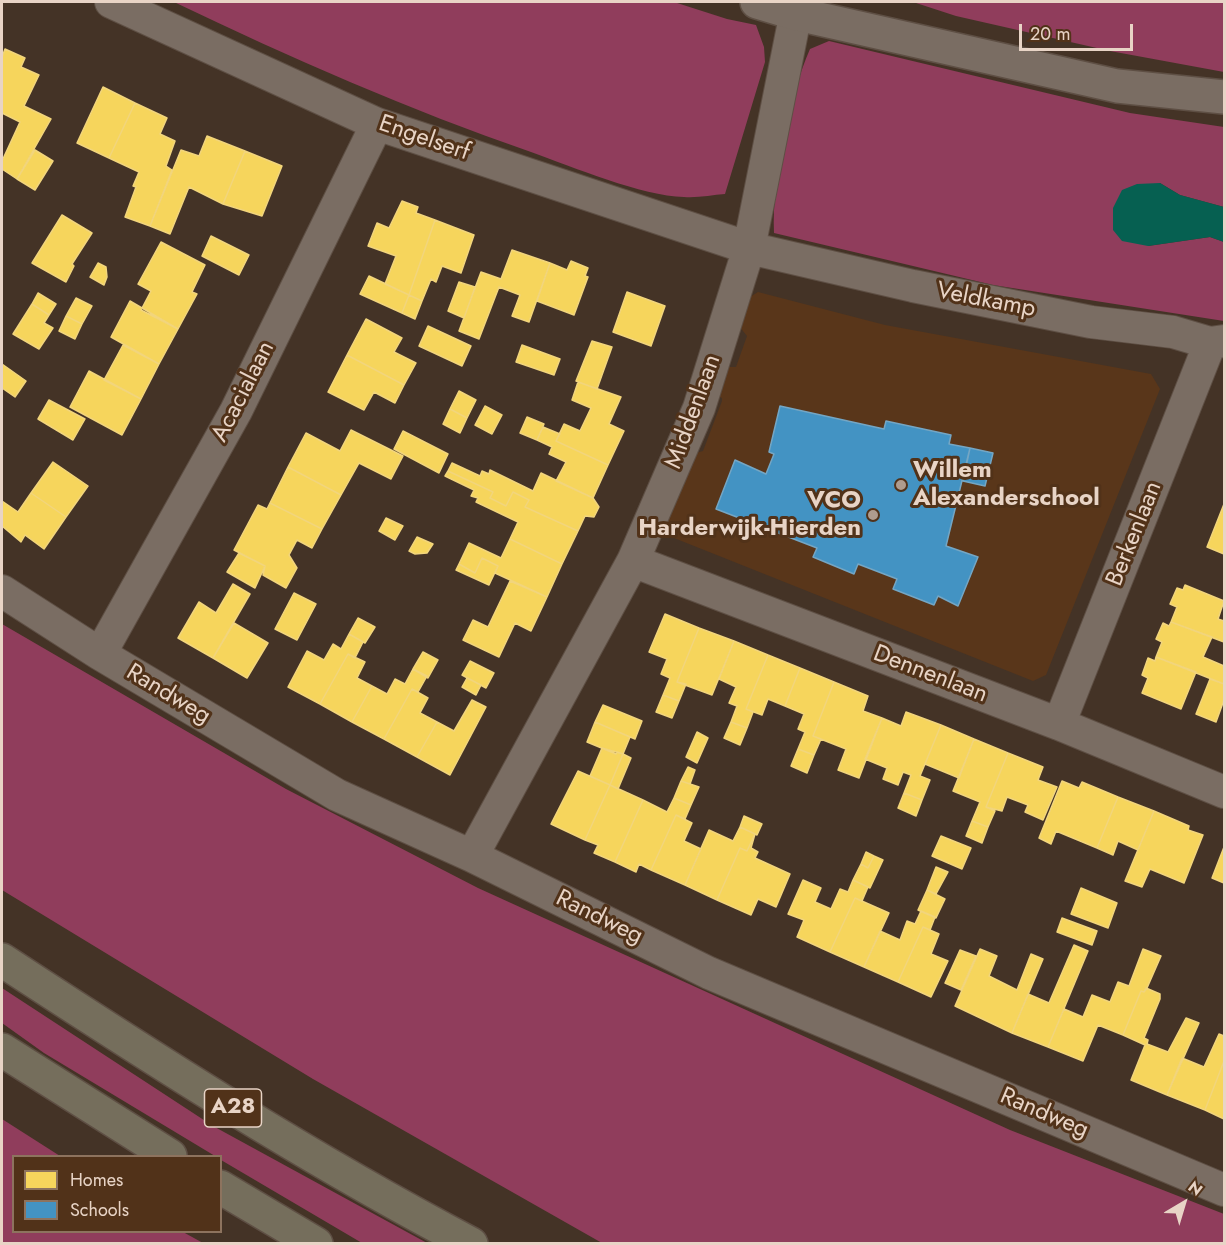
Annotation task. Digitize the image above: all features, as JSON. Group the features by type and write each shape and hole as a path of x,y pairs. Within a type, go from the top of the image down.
{"highway":[{"name":"A28","path":"2,960 170,1070 394,1203 471,1244"},
{"path":"2,1050 168,1155"},
{"path":"222,1188 316,1244"}],"street":[{"name":"Engelserf","path":"111,2 377,124 749,248"},
{"path":"757,2 798,8 1117,86 1224,97"},
{"name":"Middenlaan","path":"472,856 633,561 699,408 749,248 798,8"},
{"name":"Acacialaan","path":"99,654 236,411 377,124"},
{"name":"Veldkamp","path":"749,248 914,286 1091,322 1173,332 1217,342"},
{"name":"Berkenlaan","path":"1059,724 1217,342"},
{"name":"Dennenlaan","path":"633,561 1059,724 1224,792"},
{"name":"Randweg","path":"2,591 99,654 337,795 472,856 709,973 1224,1190"}],"shaded area":[{"path":"174,2 674,2 727,19 756,25 764,47 765,62 725,194 684,197 648,192 608,180 440,119 306,63"},
{"path":"913,2 1224,2 1224,72 1110,51 956,16"},
{"path":"829,41 1130,113 1224,127 1224,207 1180,195 1160,183 1148,246 1210,237 1224,242 1224,321 993,285 774,233 776,188 788,115 810,49"},
{"name":"Willem Alexanderschool","path":"758,292 885,325 1151,374 1160,389 1046,675 1033,681 669,536 666,517 692,454 703,451 722,401 722,398 714,395 724,367 736,367 747,336 739,326 750,297"},
{"path":"2,624 286,789 478,888 1010,1130 1224,1214 1224,1243 602,1243 313,1079 2,890"},
{"path":"2,988 213,1126 427,1243 362,1243 222,1161 222,1155 213,1155 44,1053 2,1023"},
{"path":"2,1119 58,1155 12,1155 12,1233 185,1233 203,1243 2,1243"}],"water":[{"path":"1160,183 1180,195 1224,207 1224,242 1210,237 1148,246 1122,241 1113,230 1113,208 1122,190 1137,184"}],"building: Homes":[{"path":"5,49 25,58 21,67 39,75 24,106 51,119 17,179 2,169 2,161 20,122 2,113 2,57"},
{"path":"103,87 135,103 109,158 77,143"},
{"path":"135,103 167,118 160,134 175,141 166,166 172,170 150,226 125,217 139,172 109,158"},
{"path":"207,136 245,151 223,204 189,187 170,234 150,226 181,150 199,156"},
{"path":"35,150 53,161 35,190 17,179"},
{"path":"245,151 282,166 262,216 223,204"},
{"path":"402,201 418,207 416,213 435,220 409,295 385,284 396,256 368,246 377,223 389,228"},
{"path":"62,215 92,233 72,264 74,266 66,282 32,263"},
{"path":"435,220 474,235 461,273 442,266 436,282 431,279 422,301 409,295"},
{"path":"211,236 249,255 239,275 202,256"},
{"path":"161,242 205,265 192,292 197,294 178,329 141,310 151,291 138,284"},
{"path":"512,250 550,263 529,322 512,316 520,295 499,287 479,339 459,331 481,272 501,279"},
{"path":"571,261 588,268 585,276 588,277 574,315 537,301 550,263 567,270"},
{"path":"98,263 106,267 107,277 104,285 90,277"},
{"path":"369,276 409,295 402,313 360,294"},
{"path":"459,282 475,287 464,318 448,311"},
{"path":"627,292 665,306 651,346 613,332"},
{"path":"38,293 56,304 49,315 32,304"},
{"path":"409,295 422,301 415,319 402,313"},
{"path":"76,298 92,306 82,324 66,316"},
{"path":"130,301 178,329 159,364 111,337"},
{"path":"32,304 49,315 44,323 53,328 39,349 13,334"},
{"path":"66,316 82,324 75,339 59,331"},
{"path":"366,319 402,338 394,352 416,363 404,385 347,355"},
{"path":"428,326 471,346 462,366 419,346"},
{"path":"592,341 612,347 597,389 576,381"},
{"path":"123,345 159,364 141,399 104,380"},
{"path":"522,345 560,359 554,375 516,362"},
{"path":"347,355 404,385 395,403 374,392 364,410 328,392"},
{"path":"2,364 26,381 15,397 2,388"},
{"path":"89,371 141,399 122,435 70,407"},
{"path":"578,382 621,397 609,424 624,431 608,465 556,441 564,424 580,431 591,408 572,400"},
{"path":"459,391 476,400 467,418 450,409"},
{"path":"49,400 85,419 73,440 38,419"},
{"path":"485,406 502,415 492,434 475,425"},
{"path":"450,409 467,418 460,433 443,424"},
{"path":"527,417 544,424 537,440 520,433"},
{"path":"543,427 560,434 556,441 608,465 593,498 556,481 566,462 549,454 552,447 537,440"},
{"path":"351,430 403,456 391,479 359,463 341,495 288,467 306,433 340,451"},
{"path":"403,431 448,454 439,473 394,449"},
{"path":"53,462 88,486 66,517 31,493"},
{"path":"452,463 480,476 482,471 489,474 490,470 533,491 541,473 593,498 599,507 594,517 585,516 578,531 525,507 529,500 513,492 506,506 490,498 493,492 448,471"},
{"path":"288,467 341,495 322,529 270,503"},
{"path":"448,471 493,492 490,498 506,506 513,492 529,500 525,507 578,531 562,564 510,539 518,522 476,502 478,498 471,496 474,490 445,476"},
{"path":"31,493 66,517 44,549 25,535 21,542 2,526 2,501 18,512"},
{"path":"270,503 322,529 312,548 297,540 289,555 297,568 286,588 263,575 265,566 234,550 258,505 267,509"},
{"path":"1224,504 1224,554 1207,547"},
{"path":"386,518 403,526 395,540 379,531"},
{"path":"417,537 433,544 427,553 415,554 409,551"},
{"path":"510,539 562,564 547,597 495,573 498,566 482,558 475,573 459,564 469,543 501,558"},
{"path":"239,553 265,566 255,588 227,572"},
{"path":"482,558 498,566 489,585 456,570 459,564 475,573"},
{"path":"510,581 547,597 531,631 515,623 499,657 463,640 473,620 488,627"},
{"path":"233,584 250,594 213,658 178,638 199,602 216,613"},
{"path":"1185,585 1224,601 1218,619 1224,621 1224,642 1171,622 1177,607 1170,604 1177,588 1183,590"},
{"path":"294,593 316,604 297,640 275,629"},
{"path":"665,614 699,628 677,682 686,684 679,701 663,695 670,678 661,674 667,659 649,652"},
{"path":"358,618 375,627 365,643 349,634"},
{"path":"1171,622 1212,637 1203,657 1224,666 1224,684 1156,657 1162,642 1156,639 1163,623 1169,626"},
{"path":"234,623 268,643 247,678 213,658"},
{"path":"699,628 734,641 712,695 677,682"},
{"path":"349,634 363,642 355,658 348,654 320,704 288,687 307,651 324,660 333,644 341,649"},
{"path":"734,641 768,655 746,709 753,712 747,728 731,722 737,706 729,703 736,687 719,679"},
{"path":"423,652 438,660 428,678 413,669"},
{"path":"348,654 365,662 357,678 372,686 352,722 320,704"},
{"path":"768,655 800,668 785,706 768,699 762,715 746,709"},
{"path":"1156,657 1196,672 1181,709 1142,693 1148,678 1142,675 1148,658 1155,661"},
{"path":"470,661 494,673 486,688 462,675"},
{"path":"800,668 834,682 813,736 821,739 814,755 798,749 805,732 798,729 804,714 785,706"},
{"path":"413,669 427,676 418,692 412,689 384,739 352,722 372,686 387,694 395,679 405,684"},
{"path":"467,678 481,685 476,695 462,687"},
{"path":"1210,679 1224,684 1224,700 1216,722 1196,714"},
{"path":"834,682 868,696 863,711 882,718 859,778 838,770 846,749 813,736"},
{"path":"412,689 428,698 420,713 437,722 417,757 384,739"},
{"path":"663,695 679,701 672,718 656,712"},
{"path":"472,700 486,707 450,775 417,757 437,722 454,731"},
{"path":"603,705 642,721 635,739 595,722"},
{"path":"906,712 941,725 920,776 930,780 922,800 904,793 911,775 903,772 898,785 883,779 887,768 865,759 882,718 901,726"},
{"path":"595,722 630,737 623,754 617,752 616,754 587,742"},
{"path":"731,722 747,728 740,745 724,738"},
{"path":"941,725 974,739 959,778 925,764"},
{"path":"697,732 708,738 697,763 686,757"},
{"path":"974,739 1008,753 986,807 995,811 988,827 972,821 980,802 953,791"},
{"path":"602,748 623,754 610,785 590,776"},
{"path":"798,749 814,755 807,773 791,766"},
{"path":"1008,753 1043,767 1038,780 1057,787 1043,820 1025,812 1028,805 1007,797 1002,811 986,807"},
{"path":"623,754 631,758 618,789 610,785"},
{"path":"688,767 695,770 690,784 681,781"},
{"path":"578,771 610,785 585,840 551,824"},
{"path":"681,781 699,787 691,805 674,798"},
{"path":"1062,781 1079,788 1082,782 1118,797 1097,848 1056,831 1051,844 1039,838"},
{"path":"610,785 643,800 615,862 594,853 598,845 585,840"},
{"path":"904,793 922,800 916,816 898,808"},
{"path":"1118,797 1154,811 1138,850 1118,841 1113,855 1097,848"},
{"path":"674,798 691,805 685,819 676,815 651,870 639,864 636,872 615,862 643,800 667,812"},
{"path":"1154,811 1189,826 1188,830 1203,835 1184,883 1150,869 1142,887 1125,881"},
{"path":"676,815 692,823 684,841 701,849 685,885 651,870"},
{"path":"744,816 762,824 757,835 740,827"},
{"path":"972,821 988,827 982,843 966,836"},
{"path":"740,827 755,834 747,851 740,848 717,900 685,885 709,830 733,841"},
{"path":"755,834 751,848 758,852 755,858 790,874 776,907 758,899 751,915 717,900 740,848 747,851"},
{"path":"941,836 971,848 962,869 932,856"},
{"path":"1224,847 1224,883 1212,878"},
{"path":"866,852 874,856 868,868 861,864"},
{"path":"874,856 883,860 870,888 853,880 861,864 868,868"},
{"path":"936,867 948,872 936,894 927,890"},
{"path":"803,880 821,888 815,902 831,909 840,889 848,892 853,880 868,887 862,901 855,898 830,952 797,937 804,920 788,914"},
{"path":"1081,888 1117,903 1108,928 1071,914"},
{"path":"927,890 945,899 936,918 918,910"},
{"path":"855,898 889,913 864,967 830,952"},
{"path":"921,911 935,917 930,930 923,927 898,982 864,967 880,931 900,940 907,921 915,924"},
{"path":"1062,918 1097,931 1092,945 1057,932"},
{"path":"923,927 939,934 931,954 948,961 931,997 898,982"},
{"path":"1074,945 1088,951 1048,1047 1012,1033 1028,994 1049,1003"},
{"path":"980,949 997,956 989,976 1017,990 1031,954 1043,959 1012,1033 955,1006"},
{"path":"1143,949 1161,956 1147,988 1144,992 1141,991 1123,1035 1098,1025 1083,1061 1048,1047 1064,1009 1083,1017 1092,995 1110,1002 1118,982 1129,986"},
{"path":"960,950 976,956 961,990 945,983"},
{"path":"1146,988 1160,994 1144,1038 1148,1040 1147,1044 1168,1052 1186,1018 1199,1023 1167,1095 1131,1080 1145,1045 1123,1035 1141,991 1144,992"},
{"path":"1219,1034 1224,1036 1224,1061 1205,1110 1167,1095 1182,1058 1204,1067"},
{"path":"1224,1061 1224,1119 1205,1110"}],"building: Schools":[{"path":"780,406 884,429 886,421 951,435 949,444 970,448 946,546 978,557 958,606 938,596 934,605 893,589 897,579 858,564 854,574 813,557 817,548 716,509 735,460 766,474 774,454 769,452"},
{"path":"970,448 993,453 985,486 963,481"}],"place":[{"name":"Willem Alexanderschool","path":"901,485"},
{"name":"VCO Harderwijk-Hierden","path":"873,515"}]}
